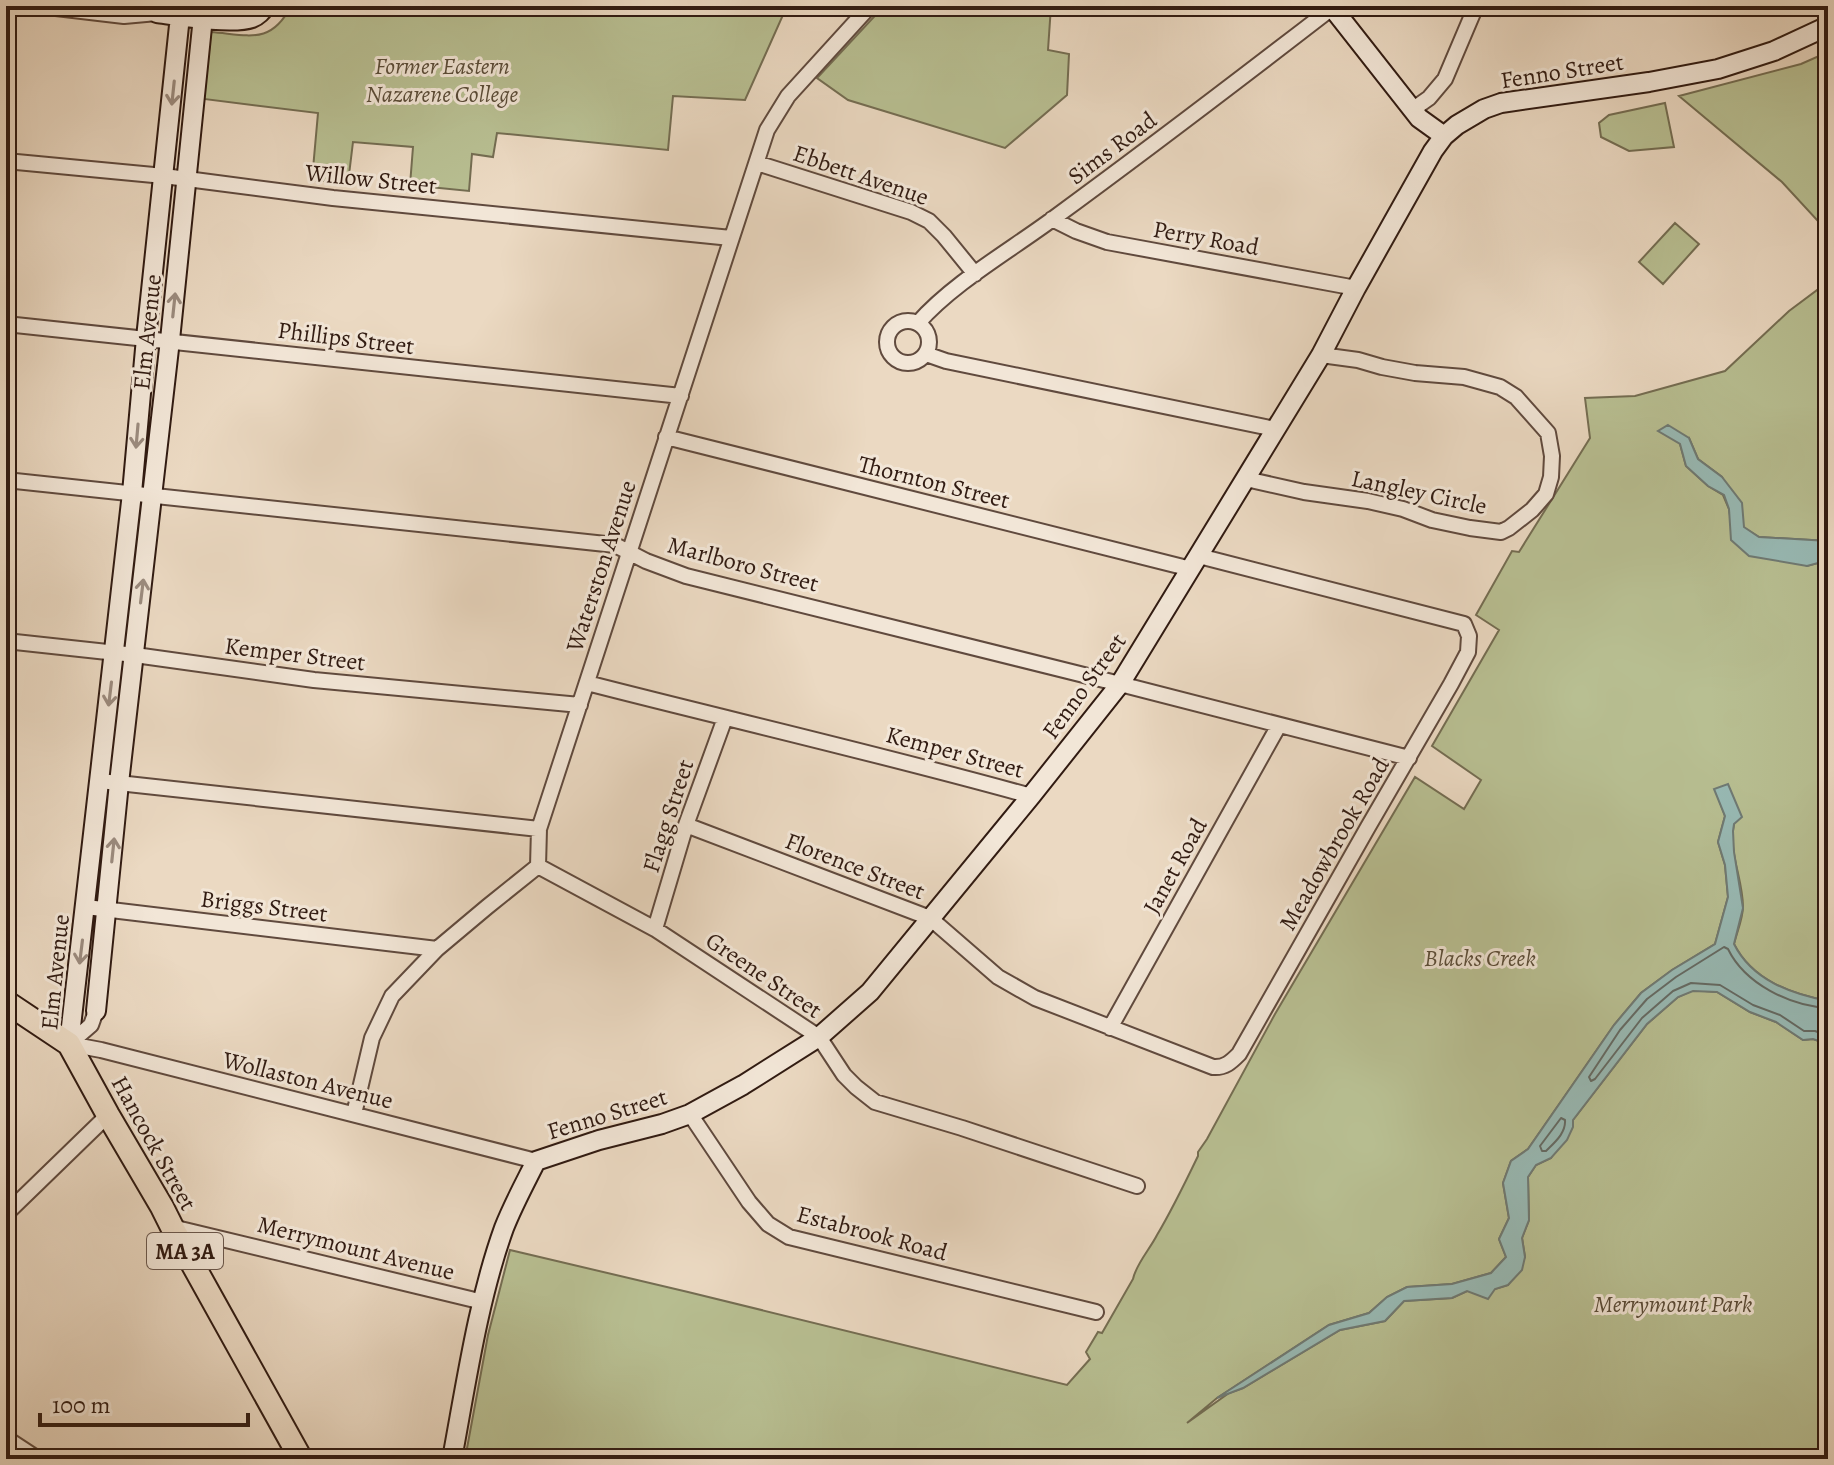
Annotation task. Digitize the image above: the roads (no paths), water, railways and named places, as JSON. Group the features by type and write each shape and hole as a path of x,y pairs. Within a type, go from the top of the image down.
{"main road":[{"name":"Hancock Street","path":"6,1002 69,1044 301,1459"}],"street":[{"path":"39,6 124,16 153,9 180,16 238,20 252,18 266,6"},
{"name":"Waterston Avenue","path":"538,866 539,829 767,130 788,96 870,6"},
{"path":"1412,110 1429,98 1445,79 1476,6"},
{"path":"1331,7 1419,118 1444,136"},
{"name":"Sims Road","path":"1275,429 932,358 926,354 912,363 901,362 888,350 887,338 896,323 907,320 918,323 975,274 1331,7"},
{"name":"Elm Avenue","path":"69,1044 115,653 180,16"},
{"name":"Elm Avenue","path":"69,1044 91,1025 96,1011 203,17"},
{"name":"Fenno Street","path":"452,1459 483,1302 505,1227 536,1161 690,1114 819,1037 870,992 1120,684 1321,355 1444,136 1470,116 1501,103 1718,69 1774,51 1828,26"},
{"name":"Willow Street","path":"6,161 731,238"},
{"name":"Ebbett Avenue","path":"757,163 911,212 929,221 975,274"},
{"name":"Perry Road","path":"1052,219 1107,242 1356,288"},
{"path":"918,323 926,330 929,339 926,354"},
{"name":"Phillips Street","path":"6,324 681,396"},
{"name":"Langley Circle","path":"1246,479 1304,492 1368,501 1432,520 1501,532 1521,519 1546,494 1552,456 1548,433 1516,397 1500,387 1464,377 1415,373 1321,355"},
{"name":"Thornton Street","path":"666,437 1464,624"},
{"name":"Marlboro Street","path":"6,480 615,545 686,576 1409,758"},
{"name":"Meadowbrook Road","path":"1213,1067 1228,1064 1239,1054 1409,758 1468,652 1469,636 1464,624"},
{"name":"Kemper Street","path":"6,641 314,680 580,705"},
{"name":"Kemper Street","path":"587,683 896,759 1031,796"},
{"name":"Flagg Street","path":"655,929 686,825 725,718"},
{"name":"Janet Road","path":"1110,1028 1279,725"},
{"path":"100,781 539,829"},
{"name":"Florence Street","path":"686,825 930,918 998,977 1035,998 1213,1067"},
{"path":"354,1114 372,1038 392,996 437,949 538,866"},
{"name":"Greene Street","path":"538,866 655,929 819,1037 844,1075 875,1102 1137,1186"},
{"name":"Briggs Street","path":"86,907 437,949"},
{"name":"Wollaston Avenue","path":"69,1044 536,1161"},
{"name":"Estabrook Road","path":"690,1114 749,1202 768,1224 789,1237 1096,1312"},
{"path":"6,1214 108,1115"},
{"name":"Merrymount Avenue","path":"172,1227 483,1302"},
{"path":"6,1438 38,1459"}],"water":[{"path":"1668,425 1689,438 1698,459 1722,477 1742,503 1744,527 1759,537 1828,541 1828,563 1825,561 1807,566 1749,556 1731,540 1729,509 1724,495 1708,486 1686,466 1680,444 1658,431"},
{"path":"1728,784 1742,817 1734,824 1733,831 1743,908 1734,944 1762,976 1800,994 1828,1001 1828,1044 1813,1039 1803,1040 1776,1022 1750,1012 1717,992 1693,991 1678,997 1647,1024 1573,1120 1567,1140 1551,1158 1536,1165 1528,1177 1529,1220 1522,1238 1525,1257 1522,1270 1508,1285 1495,1289 1488,1299 1467,1291 1452,1298 1404,1301 1385,1321 1340,1330 1243,1388 1217,1398 1329,1325 1369,1313 1387,1297 1407,1287 1452,1284 1491,1273 1506,1257 1499,1239 1509,1218 1503,1183 1511,1161 1528,1149 1614,1025 1641,993 1715,944 1728,897 1725,865 1718,842 1725,816 1714,789"}],"park label":[{"name":"Former Eastern Nazarene College","path":"442,80"},
{"name":"Blacks Creek","path":"1480,958"},
{"name":"Merrymount Park","path":"1673,1304"}]}
